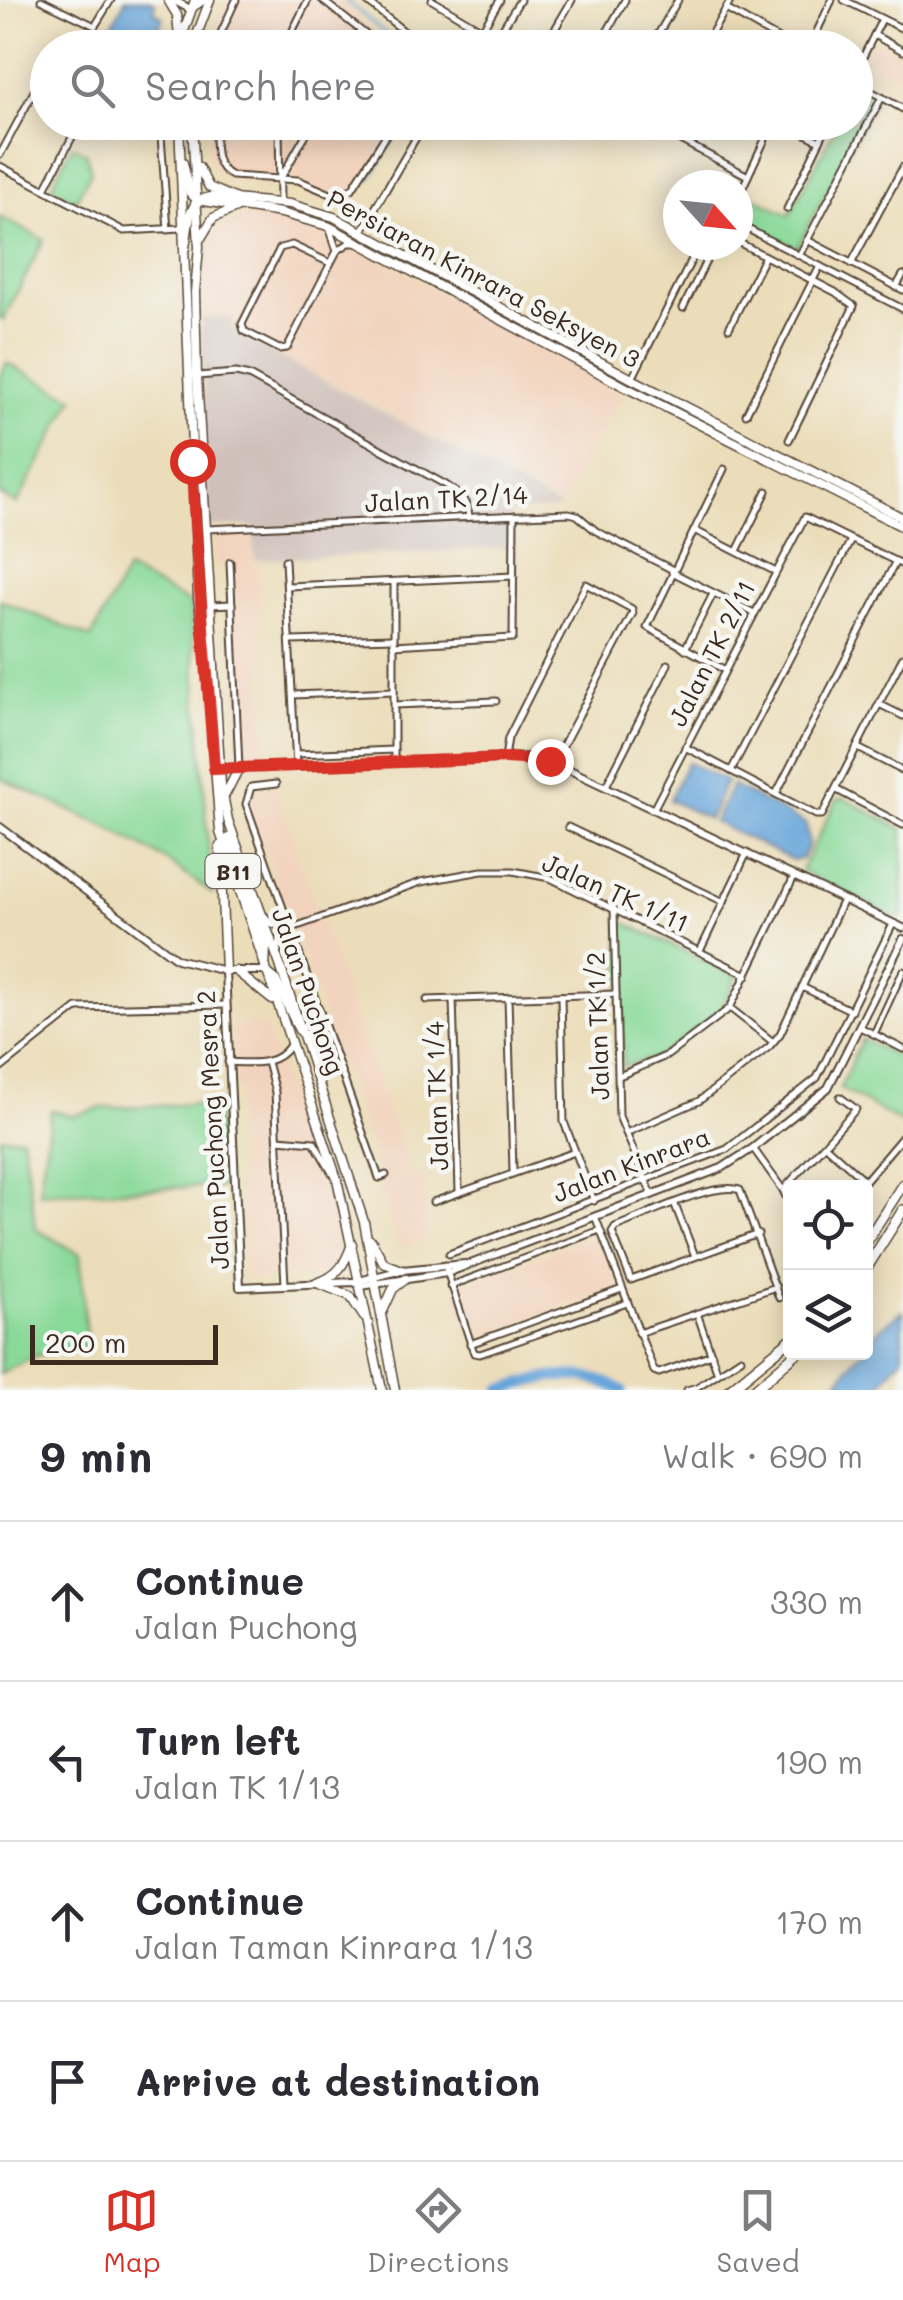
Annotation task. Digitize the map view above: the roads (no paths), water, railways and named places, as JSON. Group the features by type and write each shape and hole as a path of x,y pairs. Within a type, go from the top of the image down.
{"highway":[{"path":"873,1231 903,1184"},
{"path":"873,1258 903,1210"},
{"path":"730,1390 783,1346"},
{"path":"754,1390 789,1360"}],"main road":[{"path":"171,0 180,30"},
{"path":"193,30 210,0"},
{"path":"188,30 196,3"},
{"name":"Jalan Puchong","path":"179,140 198,598 217,769 228,820 278,956 364,1222 394,1386"},
{"name":"Jalan Puchong","path":"193,140 199,248 196,376 220,832 337,1179 382,1388"},
{"path":"179,146 190,193 197,200 190,214 183,254"},
{"path":"194,154 204,182 236,204 213,218 203,231 199,248"},
{"name":"Persiaran Kinrara Seksyen 3","path":"197,200 211,197 328,226 671,410 903,528"},
{"name":"Persiaran Kinrara Seksyen 3","path":"236,204 280,202 334,217 903,518"},
{"path":"597,370 623,381 632,378 640,391 671,410"},
{"path":"224,797 239,768"},
{"path":"228,820 237,868 266,946 264,971 276,979 306,1041"},
{"path":"220,832 225,971"},
{"path":"236,972 276,1002"},
{"path":"364,1222 379,1258 404,1275 392,1289 382,1316"},
{"path":"317,1283 332,1278 340,1270 352,1244"},
{"path":"317,1283 350,1296 368,1325"}],"street":[{"path":"41,0 95,26 111,0"},
{"path":"171,0 196,3"},
{"path":"222,30 236,0"},
{"path":"293,30 308,0"},
{"path":"322,0 360,30"},
{"path":"365,0 402,30"},
{"path":"432,0 479,30"},
{"path":"482,30 500,0"},
{"path":"502,30 520,0"},
{"path":"554,30 572,0"},
{"path":"608,30 626,0"},
{"path":"660,30 678,0"},
{"path":"714,30 731,0"},
{"path":"818,30 832,0"},
{"path":"844,0 903,29"},
{"path":"726,9 763,30"},
{"path":"882,18 874,35 903,51"},
{"path":"873,92 903,109"},
{"path":"873,114 882,97"},
{"path":"0,155 30,99"},
{"path":"45,189 71,140"},
{"path":"162,140 168,230"},
{"path":"215,140 216,160 232,176 298,180 333,195 352,189 385,140"},
{"path":"280,140 280,202"},
{"path":"281,179 303,140"},
{"path":"330,264 292,244 280,248 242,327 284,349 330,264 337,250 348,243 364,245 362,231 412,140"},
{"path":"684,140 737,170"},
{"path":"751,170 767,140"},
{"path":"799,255 859,140"},
{"path":"787,209 820,141"},
{"path":"163,145 179,146"},
{"path":"0,166 124,231 181,228"},
{"path":"851,264 903,167"},
{"path":"328,226 337,250"},
{"path":"348,236 362,231"},
{"path":"753,232 903,309"},
{"path":"807,240 900,288 903,274"},
{"path":"753,250 851,302 853,310 790,440"},
{"path":"729,328 765,256"},
{"path":"632,378 691,260"},
{"path":"684,308 707,260"},
{"path":"746,414 820,266"},
{"path":"196,376 250,376 461,494 469,517"},
{"path":"724,470 647,627 726,670"},
{"path":"736,552 767,491"},
{"path":"290,641 510,640 515,636 514,515"},
{"name":"Jalan TK 2/14","path":"204,529 577,515 591,528 754,614"},
{"name":"Jalan TK 2/11","path":"654,808 805,517 851,540"},
{"path":"694,530 776,572"},
{"path":"731,771 851,540 899,563 776,794"},
{"path":"285,560 296,766"},
{"path":"230,562 239,768"},
{"path":"288,586 514,576"},
{"path":"394,583 394,762"},
{"path":"506,758 508,738 586,584 633,612 554,762"},
{"path":"685,649 714,593"},
{"path":"210,605 232,604"},
{"path":"685,747 822,815 902,660"},
{"path":"606,787 668,664"},
{"path":"293,695 394,691"},
{"path":"394,705 496,702"},
{"path":"880,704 903,716"},
{"path":"858,748 903,771"},
{"path":"296,754 394,750"},
{"path":"217,769 506,758 554,762 903,928"},
{"path":"276,784 251,787 246,804 379,1178 386,1176"},
{"path":"837,790 903,825"},
{"path":"568,827 724,902"},
{"path":"0,828 168,953 196,966 236,972 264,971"},
{"path":"700,951 747,853"},
{"name":"Jalan TK 1/11","path":"292,928 421,882 486,871 513,871 550,878 747,975"},
{"path":"618,1076 668,1055 730,1008 794,878"},
{"path":"626,1133 699,1101 773,1042 844,900"},
{"name":"Jalan TK 1/2","path":"614,909 620,1116 652,1196"},
{"path":"261,912 272,924 292,928"},
{"name":"Jalan Kinrara","path":"449,1254 727,1149 808,1088 825,1067 893,924"},
{"path":"278,956 280,938 292,928"},
{"path":"267,1062 275,1092 285,1284 358,1282 446,1269 699,1178 753,1148 828,1088 903,939"},
{"name":"Jalan Puchong Mesra 2","path":"225,971 240,1286 285,1284"},
{"path":"874,1034 903,971"},
{"path":"802,987 852,1010"},
{"path":"426,1000 616,994"},
{"path":"561,996 564,1122 594,1200"},
{"path":"508,998 513,1171"},
{"name":"Jalan TK 1/4","path":"453,999 458,1191"},
{"path":"0,1068 77,1008 226,1006"},
{"path":"730,1008 773,1042"},
{"path":"860,1027 903,1049"},
{"path":"228,1062 267,1062 284,1054 290,1044"},
{"path":"792,1180 856,1109 840,1097"},
{"path":"825,1145 865,1180 903,1136"},
{"path":"278,1139 314,1142 337,1179"},
{"path":"753,1148 783,1190"},
{"path":"433,1202 574,1152"},
{"path":"699,1178 705,1194"},
{"path":"758,1234 632,1280 612,1232 615,1227 705,1194 729,1187 740,1190 758,1234 779,1298"},
{"path":"675,1205 695,1256"},
{"path":"595,1216 654,1371 659,1374 712,1354"},
{"name":"Jalan Kinrara","path":"450,1286 600,1230"},
{"path":"446,1269 474,1353 627,1302"},
{"path":"638,1333 776,1287"},
{"path":"470,1344 622,1290"},
{"path":"697,1314 718,1371"},
{"path":"687,1390 741,1358"}],"water":[{"path":"125,0 150,0 155,3 155,12 163,17 159,30 110,30"},
{"path":"687,762 726,781 709,819 669,800"},
{"path":"732,785 806,824 809,844 802,859 794,861 714,822"},
{"path":"903,1311 903,1357 876,1390 831,1390 855,1360 873,1360 873,1337"}],"waterway":[{"path":"345,0 381,30"},
{"path":"370,180 393,140"},
{"path":"501,1390 562,1376 592,1379 622,1390"}]}
